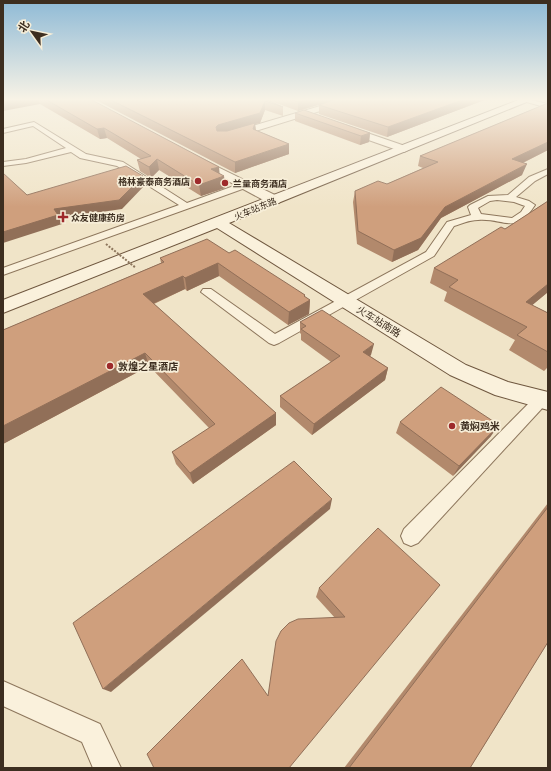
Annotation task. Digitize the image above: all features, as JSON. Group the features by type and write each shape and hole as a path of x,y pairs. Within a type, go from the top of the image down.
{"main road":[{"path":"223,138 233,135"},
{"path":"364,135 404,149"},
{"name":"火车站东路","path":"3,307 439,135"},
{"path":"182,153 274,200"},
{"name":"火车站南路","path":"218,222 458,370 503,389 546,402"}],"lane":[{"path":"51,135 83,156 120,164 186,206"},
{"path":"3,164 26,161 72,149"},
{"path":"510,198 532,179 548,171"},
{"path":"3,272 245,185"},
{"path":"206,292 274,340 430,254 450,224 477,217 501,220 518,220 524,215 530,204 510,198 488,198 473,207 477,217"},
{"path":"411,536 546,402"},
{"path":"3,692 91,733 107,768"}],"path":[{"path":"106,244 136,268"}],"building":[{"path":"116,135 158,135 219,167 211,169 224,176 199,185 157,159 149,167 137,160 151,156"},
{"path":"181,135 267,135 289,144 235,162"},
{"path":"471,135 548,135 548,142 512,159 527,164 445,207 421,238 394,250 358,231 355,191 378,181 387,184 438,162 420,156"},
{"path":"126,166 143,176 119,200 54,209 58,215 3,232 3,173 27,195"},
{"path":"548,201 548,284 526,302 548,313 548,352 517,335 527,327 449,287 458,280 434,268 501,227 505,229"},
{"path":"207,239 229,253 235,250 305,295 304,296 310,300 289,312 218,263 185,278 183,276 143,294 276,413 190,473 172,452 215,424 145,353 3,426 3,330 164,262 160,258"},
{"path":"322,310 374,344 363,352 388,368 314,424 280,396 340,356 301,329 306,326 300,322"},
{"path":"441,387 499,425 459,466 400,422"},
{"path":"294,461 332,499 103,689 73,623"},
{"path":"548,507 548,642 470,768 349,768"},
{"path":"378,528 440,585 289,768 154,768 147,754 242,659 268,696 276,641 281,631 289,623 298,619 345,617 319,588"}],"place":[{"name":"格林豪泰商务酒店","path":"198,181"},
{"name":"兰量商务酒店","path":"225,183"},
{"name":"众友健康药房","path":"63,217"},
{"name":"敦煌之星酒店","path":"110,366"},
{"name":"黄焖鸡米","path":"452,426"}]}
